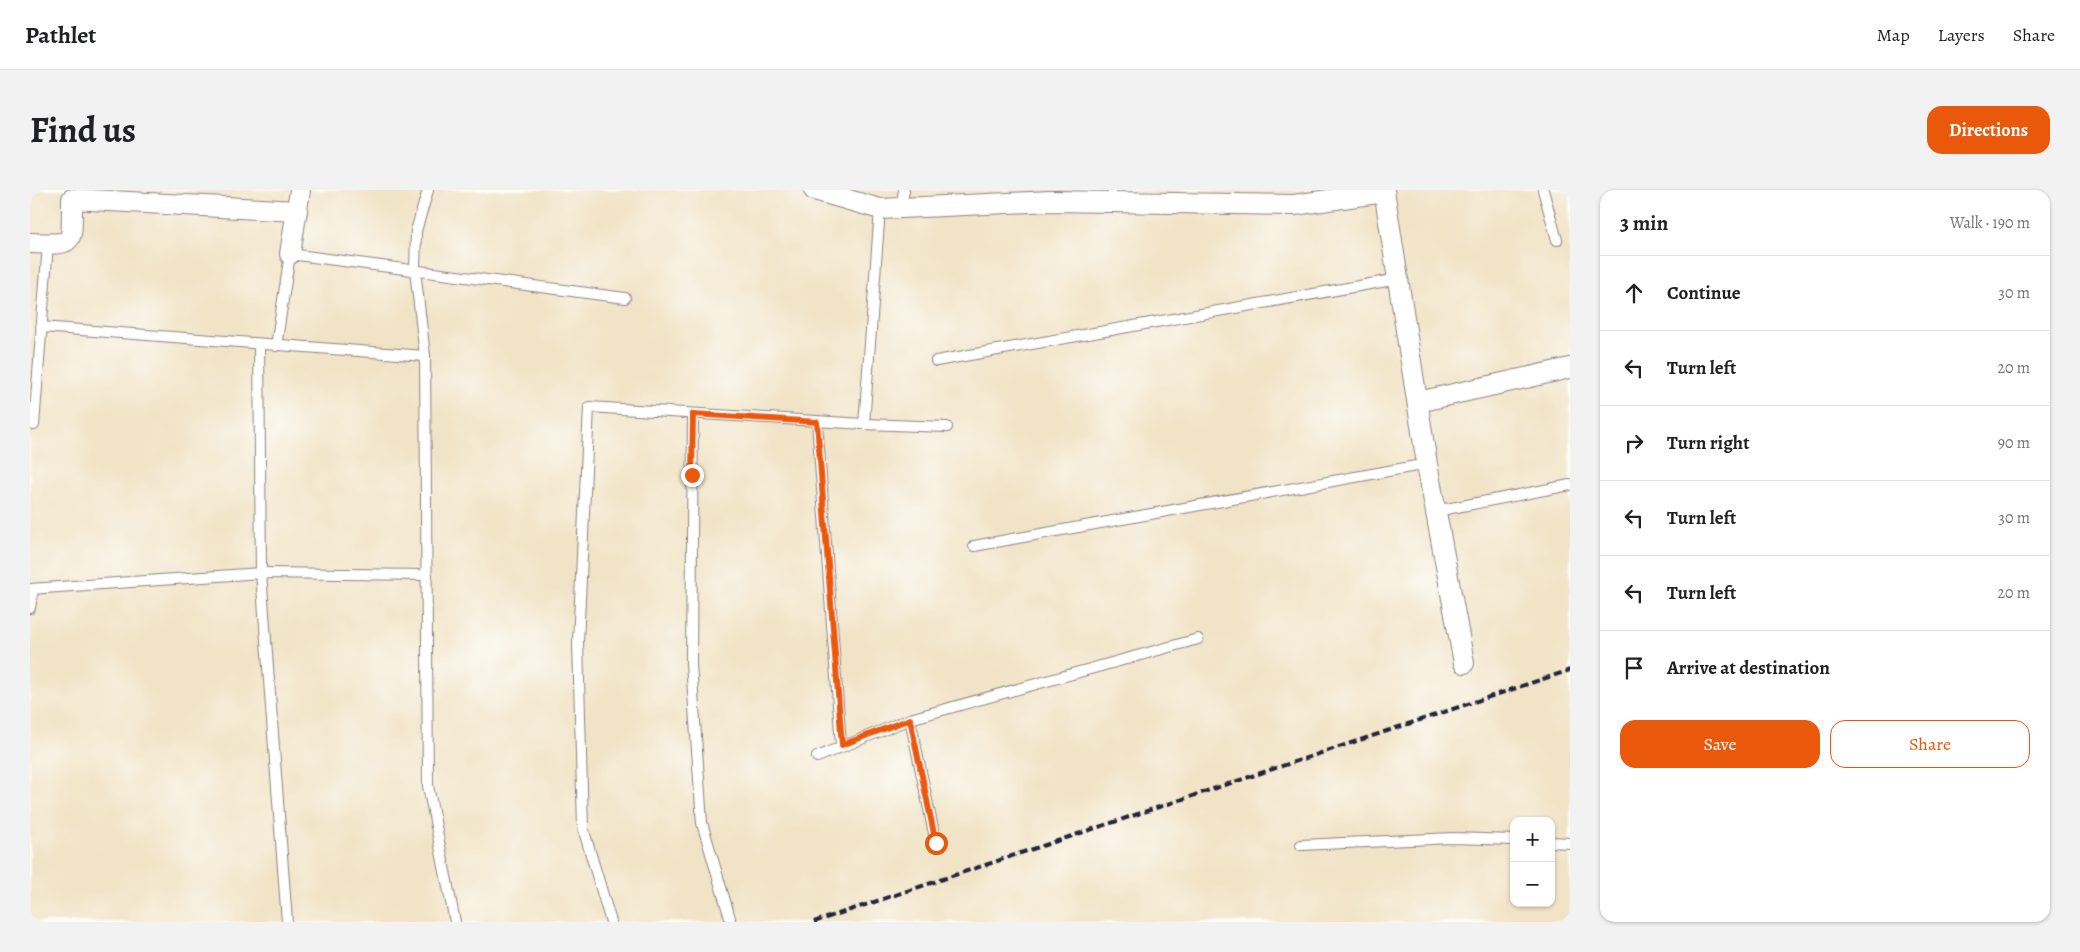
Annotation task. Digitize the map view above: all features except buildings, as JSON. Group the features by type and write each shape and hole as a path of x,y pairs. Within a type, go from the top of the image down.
{"street":[{"path":"290,254 300,190"},
{"path":"814,190 880,209 902,199 1294,205 1384,191 1428,464 1464,663"},
{"path":"39,243 64,244 69,241 71,235 72,195 297,211"},
{"path":"1418,402 1570,368"}],"lane":[{"path":"428,190 416,231 416,270 425,356 428,786 454,922"},
{"path":"1543,190 1557,240"},
{"path":"864,424 880,209"},
{"path":"34,425 41,327 39,243"},
{"path":"276,346 290,254 625,298"},
{"path":"936,361 1398,279"},
{"path":"41,327 425,356"},
{"path":"259,344 261,573 287,922"},
{"path":"611,922 584,828 578,642 589,407 817,422 947,426"},
{"path":"693,414 691,662 702,823 730,918"},
{"path":"817,422 842,745"},
{"path":"974,546 1428,464"},
{"path":"1436,511 1570,485"},
{"path":"30,608 31,589 261,573 427,575"},
{"path":"817,757 842,745 910,719 1198,639"},
{"path":"910,719 936,843"},
{"path":"1300,845 1453,838 1510,840"},
{"path":"1555,842 1570,843"}],"railway":[{"path":"814,922 1570,670"}],"route":[{"path":"692,475 693,414 817,422 842,745 910,719 936,843"}]}
